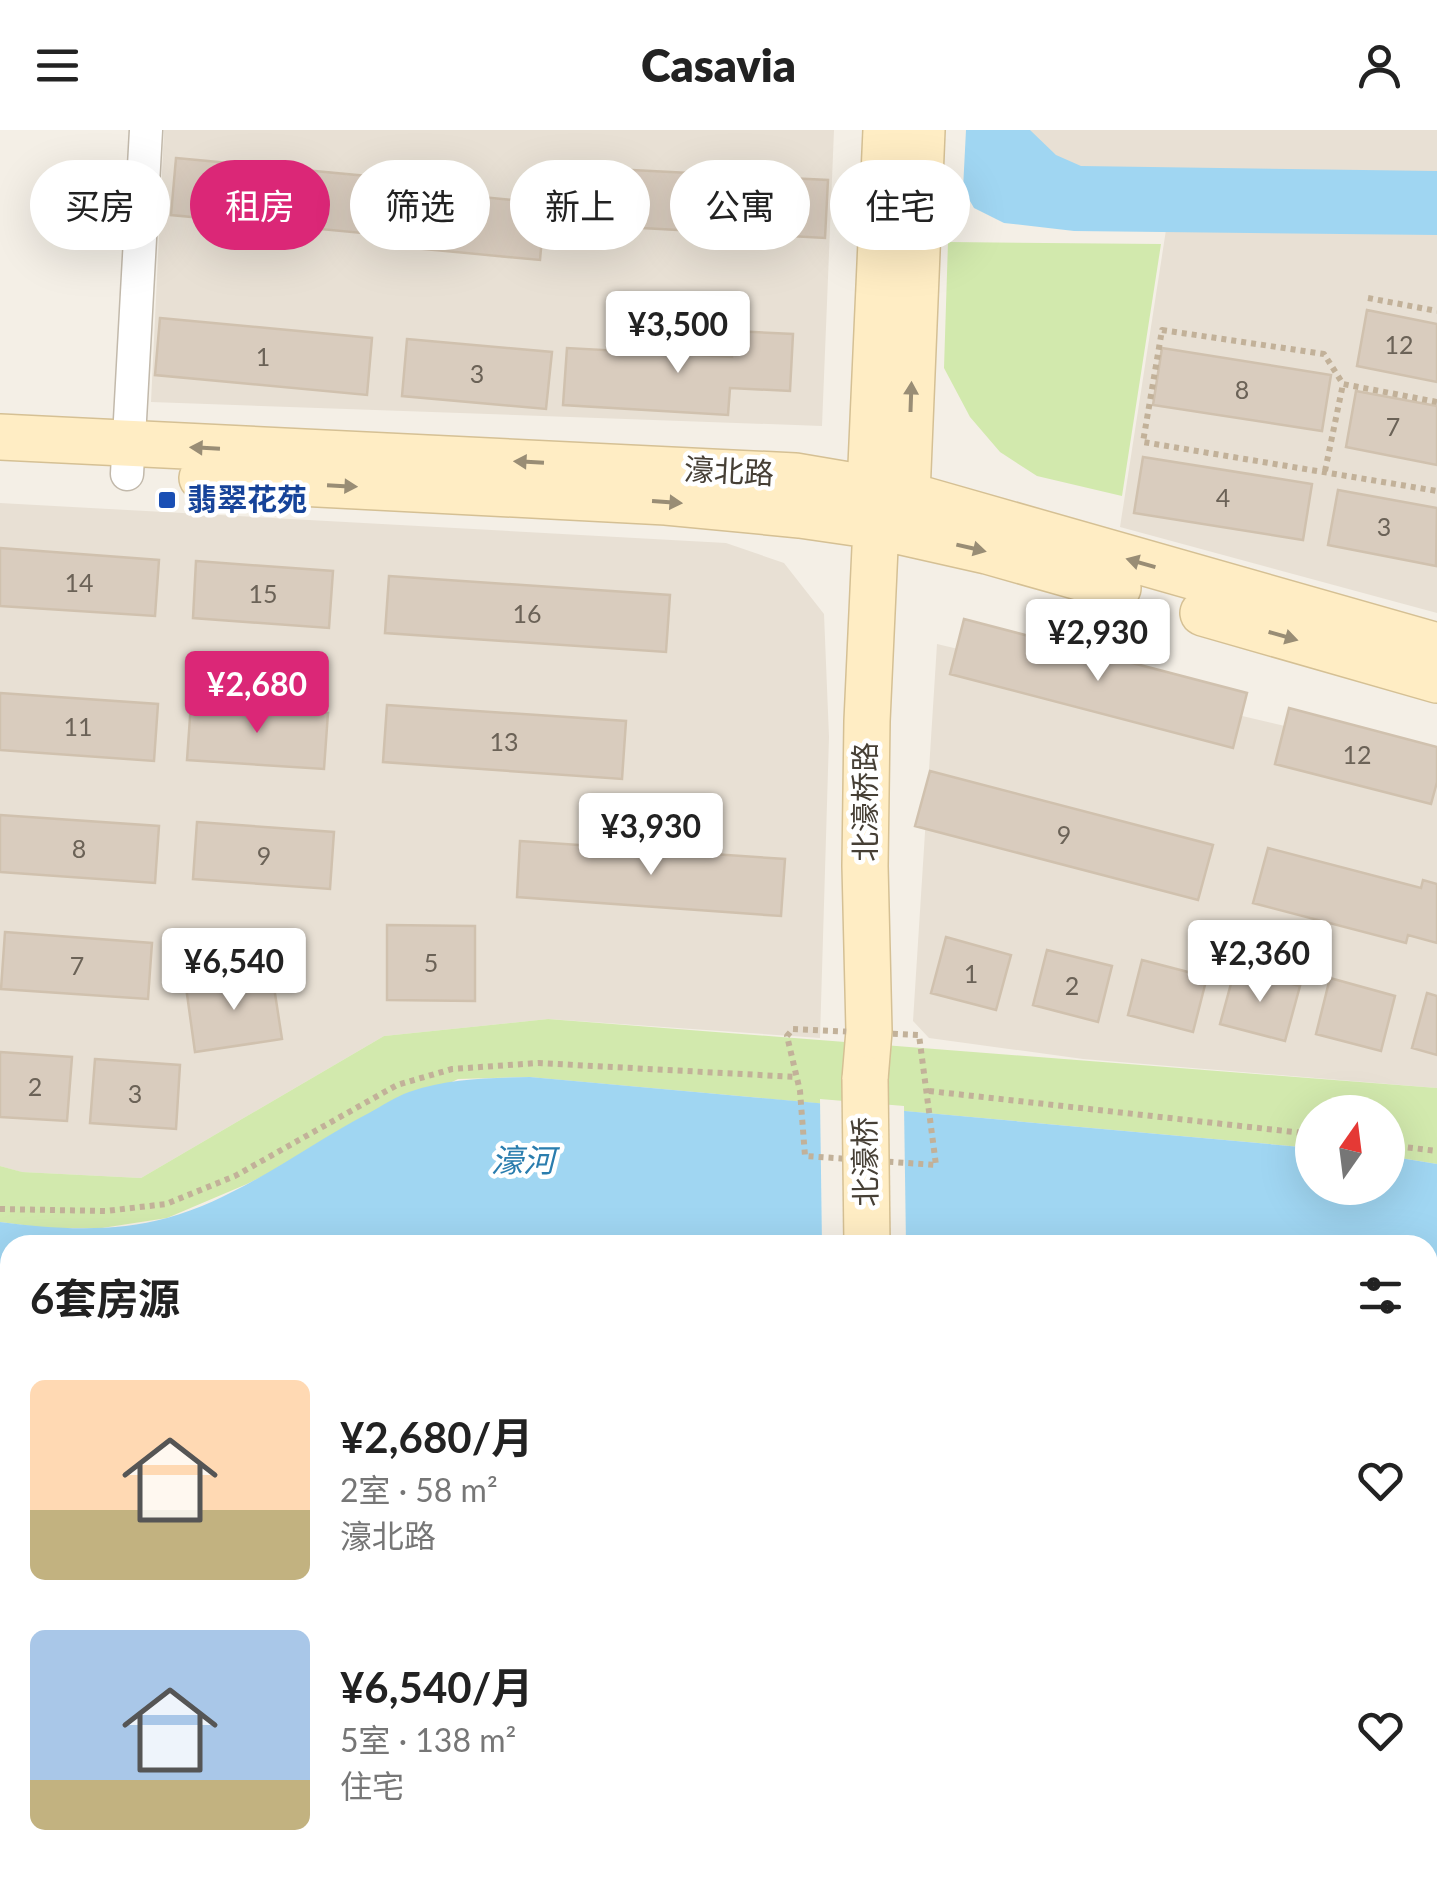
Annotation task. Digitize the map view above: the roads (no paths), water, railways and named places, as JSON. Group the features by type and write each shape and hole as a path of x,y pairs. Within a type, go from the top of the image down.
{"street":[{"path":"128,459 146,130"},
{"name":"北濠桥路","path":"884,503 886,130"},
{"name":"北濠桥路","path":"865,1078 869,1031 867,721 884,503 922,130"},
{"name":"濠北路","path":"0,437 128,459"},
{"name":"濠北路","path":"0,467 128,459 777,474 1437,646"},
{"name":"濠北路","path":"884,503 987,551 1437,680"},
{"name":"北濠桥","path":"865,1078 867,1235"}],"water":[{"path":"966,130 1030,130 1056,155 1081,166 1437,171 1437,235 1074,231 1004,223 974,208 970,201 970,160 964,160"},
{"name":"濠河","path":"530,1077 1295,1146 1295,1205 1405,1205 1405,1159 1437,1164 1437,1235 0,1235 0,1222 84,1228 126,1226 194,1209 245,1185 394,1099 454,1081"}],"place":[{"name":"翡翠花苑","path":"167,500"}]}
